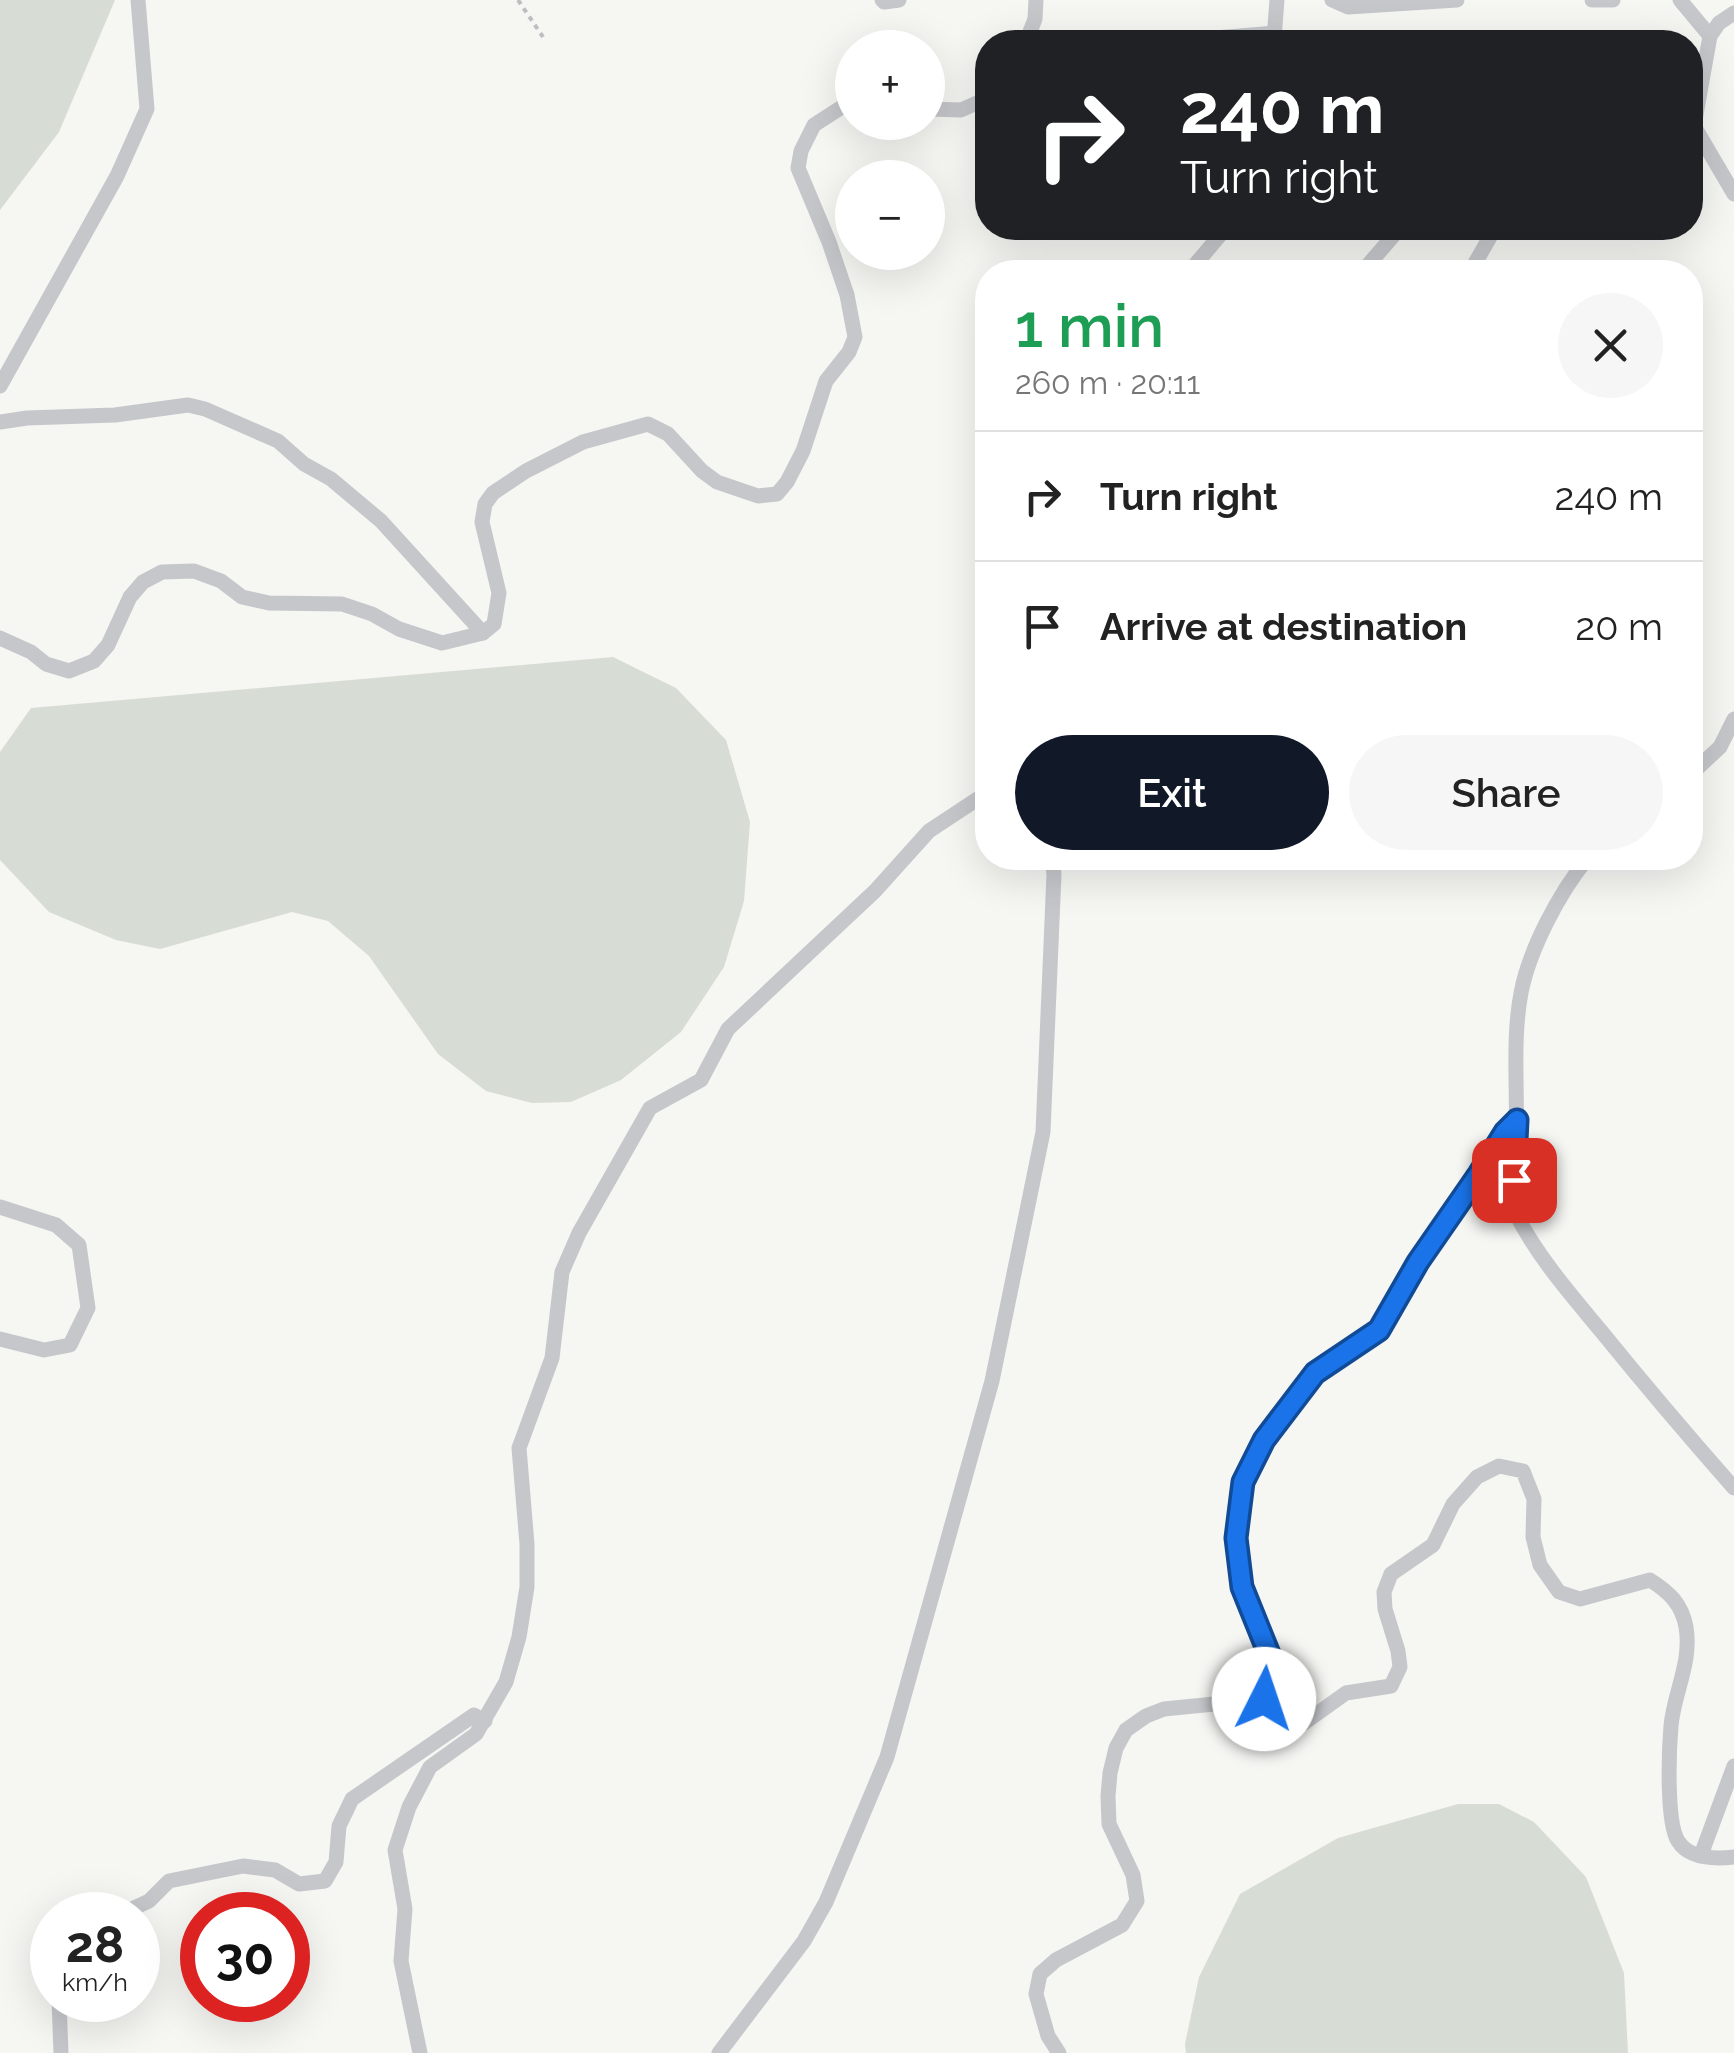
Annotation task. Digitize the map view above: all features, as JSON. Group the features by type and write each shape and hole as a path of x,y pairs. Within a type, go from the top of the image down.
{"street":[{"path":"0,386 117,176 147,109 138,0"},
{"path":"882,0 899,0"},
{"path":"1031,30 1036,0"},
{"path":"1274,30 1276,0"},
{"path":"1332,0 1348,7 1457,0"},
{"path":"1592,0 1613,0"},
{"path":"1680,0 1710,36"},
{"path":"1703,71 1710,36 1734,13"},
{"path":"945,110 961,110 975,104"},
{"path":"0,638 31,652 46,664 70,672 94,660 108,644 130,597 143,582 162,572 194,571 221,581 242,597 269,603 342,604 399,629 442,642 483,633 494,624 500,592 482,522 485,504 493,493 583,442 648,424 668,434 717,482 758,496 777,494 803,451 826,380 849,352 855,337 847,295 798,168 814,125 835,112"},
{"path":"1703,144 1734,194"},
{"path":"1199,260 1216,240"},
{"path":"1372,260 1390,240"},
{"path":"0,422 115,415 188,405 205,408 278,441 304,464 331,479 381,521 483,633"},
{"path":"1703,763 1720,747 1734,718"},
{"path":"420,2053 402,1962 404,1908 395,1850 409,1806 430,1767 476,1734 506,1682 527,1587 519,1448 552,1358 562,1272 579,1233 650,1108 701,1080 728,1029 874,891 929,831 975,801"},
{"path":"720,2053 804,1941 826,1902 887,1756 992,1381 1044,1132 1054,870"},
{"path":"1578,870 1528,966 1521,994 1513,1210 1558,1279 1734,1488"},
{"path":"1264,1699 1269,1654 1242,1587 1236,1538 1243,1482 1264,1440 1315,1373 1379,1330 1418,1262 1517,1120"},
{"path":"0,1208 56,1225 79,1245 88,1308 70,1345 44,1350 0,1339"},
{"path":"1059,2053 1048,2036 1036,1994 1040,1974 1056,1960 1122,1925 1138,1902 1132,1875 1109,1824 1108,1796 1116,1748 1126,1730 1164,1709 1264,1699 1304,1723 1346,1693 1390,1686 1400,1667 1385,1609 1384,1592 1391,1574 1433,1546 1453,1504 1477,1477 1498,1466 1523,1471 1534,1499 1533,1537 1540,1565 1559,1592 1580,1598 1650,1580 1672,1594 1686,1625 1687,1662 1671,1724 1672,1817 1678,1842 1691,1852 1714,1859 1734,1857"},
{"path":"159,1892 169,1881 243,1866 275,1870 300,1884 325,1881 336,1862 340,1826 352,1799 474,1714 485,1721"},
{"path":"1702,1855 1734,1766"},
{"path":"60,2022 62,2053"}],"path":[{"path":"518,0 543,37"}],"shaded area":[{"path":"0,0 115,0 59,132 0,210"},
{"path":"613,657 676,688 726,740 750,822 744,901 724,967 681,1032 621,1080 571,1102 532,1103 486,1091 438,1054 369,956 328,921 292,912 160,949 116,940 49,912 0,860 0,752 31,708"},
{"path":"1458,1804 1499,1804 1534,1822 1586,1877 1624,1973 1628,2053 1186,2053 1199,1977 1240,1894 1338,1838"}],"route":[{"path":"1264,1699 1269,1654 1242,1587 1236,1538 1243,1482 1264,1440 1315,1373 1379,1330 1418,1262 1517,1120 1514,1180"}]}
